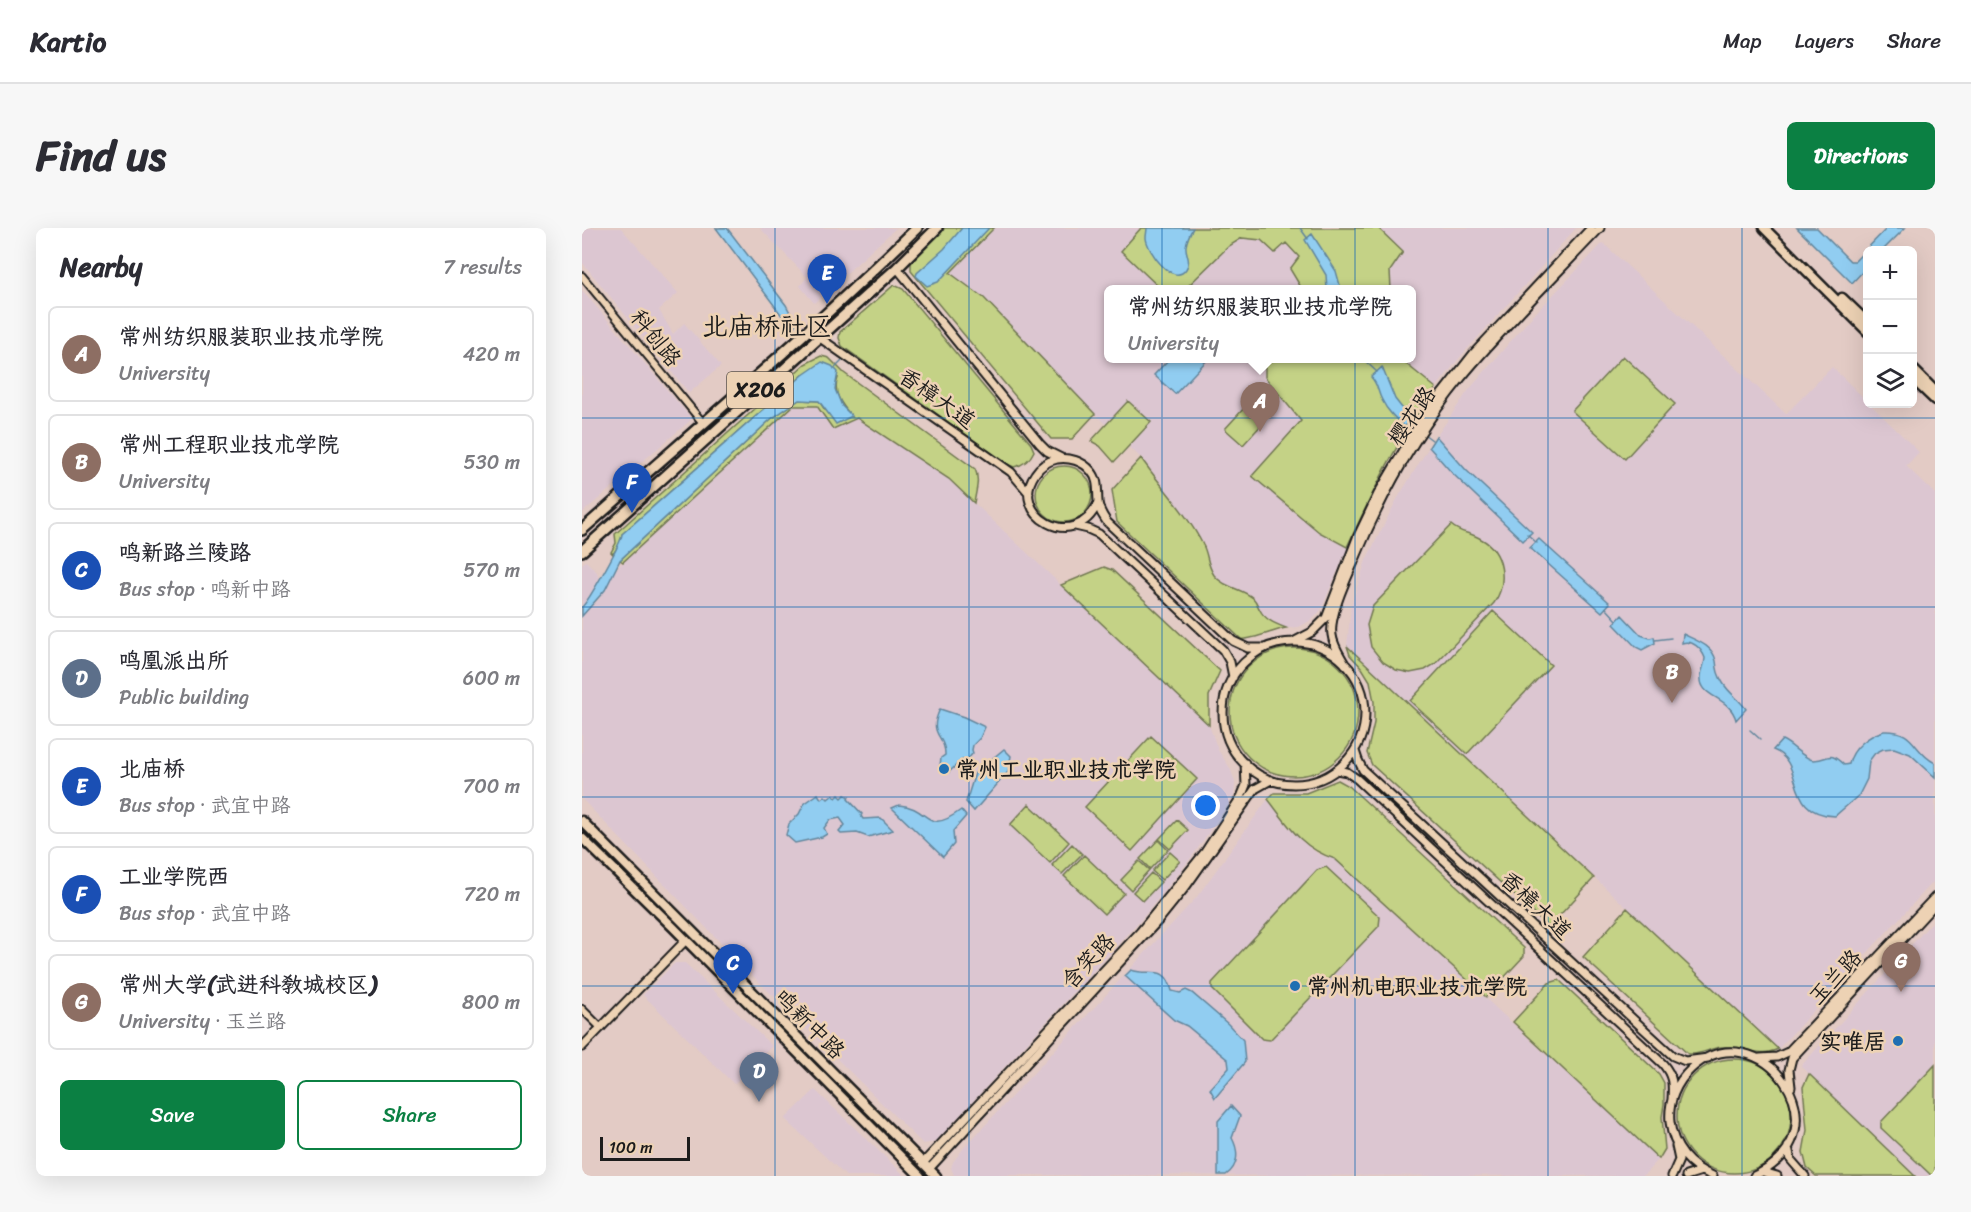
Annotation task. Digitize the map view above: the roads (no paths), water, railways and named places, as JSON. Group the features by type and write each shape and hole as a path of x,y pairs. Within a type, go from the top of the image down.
{"main road":[{"name":"X206","path":"582,530 917,228"},
{"name":"X206","path":"582,551 897,268 937,228"},
{"path":"1764,228 1863,327"},
{"path":"1772,228 1863,318"},
{"path":"1917,373 1935,390"},
{"path":"1917,383 1935,400"},
{"name":"鸣新中路","path":"582,821 936,1176"},
{"name":"鸣新中路","path":"582,838 920,1176"}],"street":[{"name":"樱花路","path":"1293,642 1312,632 1326,618 1357,538 1378,494 1422,425 1474,353 1591,228"},
{"name":"樱花路","path":"1422,425 1481,355 1600,228"},
{"name":"香樟大道","path":"897,268 1040,444 1047,451 1061,458"},
{"name":"科创路","path":"582,276 703,423"},
{"name":"香樟大道","path":"820,338 1011,472 1029,494"},
{"name":"樱花路","path":"1345,664 1332,637 1332,624 1347,578 1363,540 1414,437"},
{"path":"1061,458 1072,459 1091,471 1099,492 1098,503 1086,521 1063,528 1052,526 1041,520 1034,511 1029,494 1033,476 1041,467 1061,458"},
{"path":"1098,503 1107,522 1233,641 1248,648 1264,648 1293,642 1317,645 1330,651 1357,678 1366,708 1362,735 1355,751 1337,770 1322,779 1301,784 1271,780 1245,763 1230,742 1223,718 1224,704 1233,677 1245,661 1264,648"},
{"path":"1075,526 1099,534 1223,651 1230,662 1233,677"},
{"name":"香樟大道","path":"1355,751 1364,770 1673,1056 1685,1061 1722,1054 1737,1053 1751,1056"},
{"name":"含笑路","path":"926,1166 1140,933 1172,895 1205,852 1241,797 1246,785 1245,763"},
{"name":"香樟大道","path":"1337,770 1347,772 1357,779 1670,1072 1673,1083 1670,1122 1679,1160 1672,1176"},
{"name":"含笑路","path":"926,1166 1158,921 1187,885 1255,789 1271,780"},
{"name":"玉兰路","path":"1751,1056 1764,1059 1788,1052 1935,897"},
{"name":"玉兰路","path":"1788,1147 1796,1126 1789,1070 1792,1058 1935,904"},
{"path":"582,1047 686,940"},
{"path":"582,1009 601,1028"},
{"path":"1751,1056 1775,1069 1792,1095"},
{"path":"1672,1099 1685,1074 1708,1058"},
{"path":"1676,1144 1687,1160 1713,1176"},
{"path":"1754,1176 1776,1163 1788,1147"},
{"path":"1788,1147 1791,1160 1805,1176"},
{"path":"1686,1176 1702,1171"},
{"path":"1763,1172 1777,1176"}],"water":[{"path":"716,228 727,228 786,305 796,324 792,329"},
{"path":"962,228 989,228 938,282 927,286 916,276 917,273 944,249"},
{"path":"1147,228 1193,228 1186,246 1188,266 1181,274 1168,271 1156,258 1147,244"},
{"path":"1797,228 1817,228 1850,261 1855,261 1863,253 1863,271 1852,283"},
{"path":"1887,228 1905,228 1887,246 1870,246"},
{"path":"1312,234 1336,271 1340,285 1327,285 1326,275 1305,240"},
{"path":"822,362 832,366 838,372 835,389 842,406 852,416 836,424 819,401 799,400 771,419 620,560 605,590 582,616 582,607 605,571 622,534 803,375"},
{"path":"1165,363 1204,363 1175,394 1154,375"},
{"path":"1382,367 1395,399 1410,418 1405,427 1386,408 1371,377"},
{"path":"1436,436 1466,470 1532,532 1523,541 1452,473 1429,447"},
{"path":"1539,539 1610,603 1602,612 1530,548"},
{"path":"1622,615 1641,635 1654,637 1655,643 1642,650 1636,647 1614,624"},
{"path":"1683,634 1703,644 1714,655 1723,683 1746,709 1736,720 1728,706 1705,689 1701,677 1705,658 1696,646 1686,642 1682,643"},
{"path":"940,709 985,727 980,738 973,745 973,753 966,761 963,759 949,772 940,766 941,758 945,755 945,748 935,725"},
{"path":"1884,731 1908,737 1927,758 1935,763 1935,777 1910,754 1894,748 1883,749 1875,753 1869,761 1867,779 1859,795 1835,816 1819,813 1808,807 1801,797 1789,765 1783,756 1773,750 1782,740 1810,759 1829,756 1844,765 1849,764 1862,743"},
{"path":"1004,749 1011,756 1008,772 974,811 966,802 975,773"},
{"path":"818,794 821,799 825,796 828,799 833,795 836,798 839,795 842,798 845,795 862,814 863,819 881,818 893,830 868,837 857,833 841,834 839,832 845,825 840,818 830,820 824,828 827,834 822,837 795,843 786,835 789,824 799,814 804,804"},
{"path":"899,805 917,810 934,821 949,818 961,810 966,816 953,831 954,844 943,857 892,808"},
{"path":"1131,970 1161,974 1169,982 1172,991 1180,993 1186,990 1192,993 1243,1040 1245,1062 1215,1098 1210,1089 1229,1068 1228,1060 1187,1026 1174,1020 1125,976"},
{"path":"1231,1106 1240,1116 1232,1138 1236,1148 1236,1158 1233,1167 1226,1175 1218,1175 1218,1121"}],"waterway":[{"path":"1300,228 1308,239"},
{"path":"834,369 844,359"},
{"path":"1367,363 1377,372"},
{"path":"1407,422 1415,428"},
{"path":"1424,434 1432,440"},
{"path":"1527,534 1537,543"},
{"path":"1606,608 1617,620"},
{"path":"1655,640 1671,638"},
{"path":"1750,730 1760,739"}],"place":[{"name":"北庙桥","path":"827,304"},
{"name":"常州纺织服装职业技术学院","path":"1260,432"},
{"name":"工业学院西","path":"632,513"},
{"name":"常州工程职业技术学院","path":"1672,703"},
{"name":"常州工业职业技术学院","path":"944,769"},
{"name":"常州机电职业技术学院","path":"1295,986"},
{"name":"常州大学(武进科教城校区)","path":"1901,992"},
{"name":"鸣新路兰陵路","path":"733,994"},
{"name":"实唯居","path":"1898,1041"},
{"name":"鸣凰派出所","path":"759,1102"}],"district":[{"name":"北庙桥社区","path":"767,326"}]}
